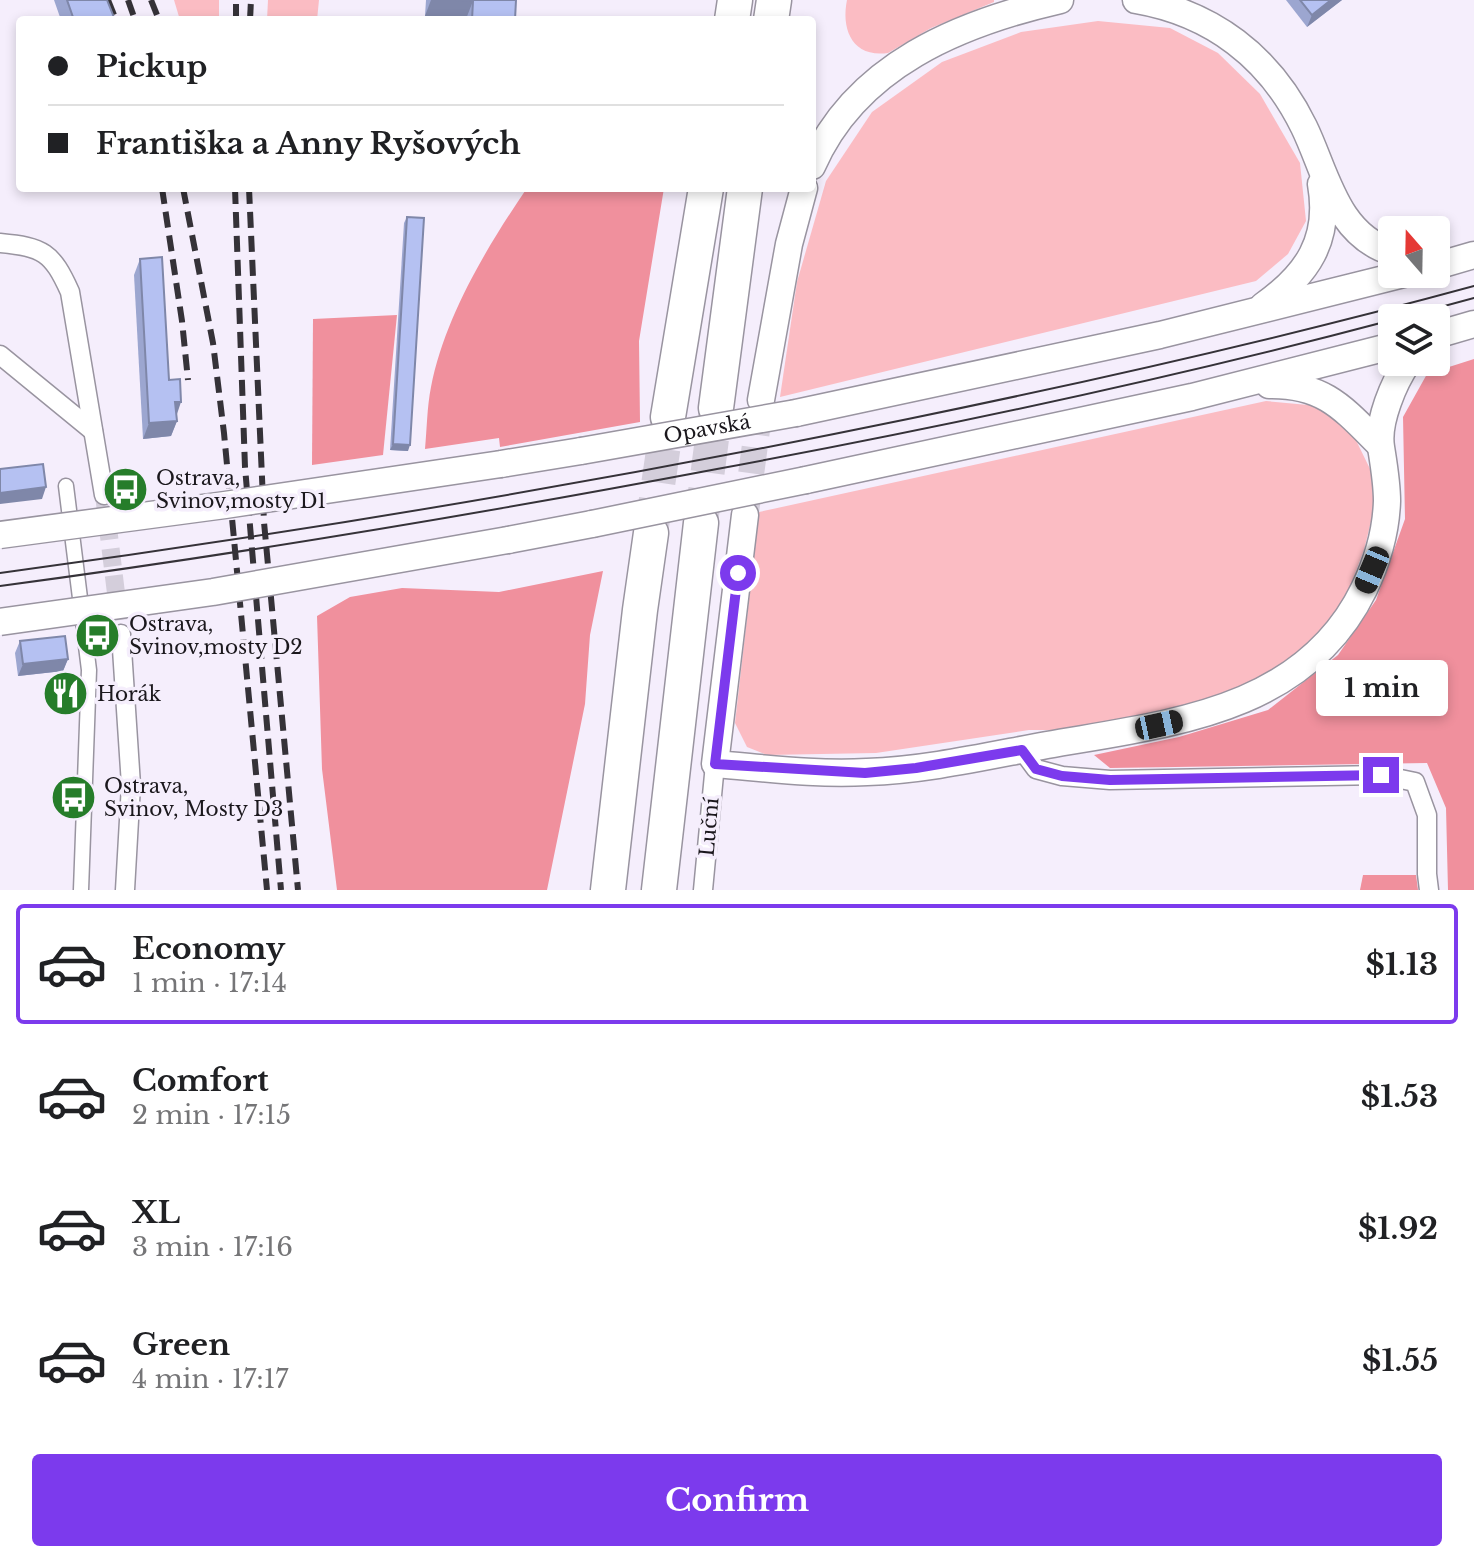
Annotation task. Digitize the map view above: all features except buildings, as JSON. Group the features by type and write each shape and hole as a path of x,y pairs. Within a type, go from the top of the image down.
{"highway":[{"path":"668,417 705,192"},
{"path":"716,408 744,192"},
{"path":"659,890 701,523"},
{"path":"608,890 651,533"}],"main road":[{"path":"816,158 846,108 886,71 976,23 1060,0"},
{"path":"1136,0 1197,17 1240,44 1263,66 1303,125 1317,162 1346,218 1378,246"},
{"path":"1254,313 1298,278 1316,246 1324,212 1317,162"},
{"path":"761,400 789,244 803,192"},
{"name":"Opavská","path":"0,535 501,464 796,413 1254,313 1378,281"},
{"path":"1450,331 1474,324"},
{"path":"0,622 213,592 592,524 1237,386 1378,350"},
{"path":"745,515 715,764 865,773 916,768 1153,726 1215,711 1262,692 1302,666 1352,610 1377,556 1387,502 1380,445 1390,395 1400,376"},
{"path":"1237,386 1294,386 1312,390 1343,407 1380,445"}],"street":[{"path":"0,243 37,248 58,265 70,292 104,495"},
{"path":"0,355 93,431"},
{"path":"66,486 89,670 81,890"},
{"path":"121,634 131,785 125,890"},
{"path":"1022,750 1036,769 1110,780 1381,775 1415,782 1427,815 1429,890"},
{"name":"Luční","path":"703,890 715,764"}],"shaded area":[{"path":"174,0 219,0 219,16 179,16"},
{"path":"268,0 319,0 317,16 267,16"},
{"path":"847,0 994,2 931,28 888,53 876,53 866,51 852,39 846,21"},
{"path":"1098,21 1170,28 1218,53 1260,94 1300,163 1306,221 1288,254 1256,281 780,397 797,282 826,181 872,112 942,62 1021,32"},
{"path":"524,192 663,192 639,341 640,422 500,447 499,438 425,449 431,387 446,334 469,283"},
{"path":"397,315 383,455 312,465 313,319"},
{"path":"1474,359 1474,890 1448,890 1446,808 1427,763 1110,768 1094,755 1179,737 1268,710 1338,655 1376,600 1405,519 1403,417 1426,376 1450,376 1450,367"},
{"path":"1266,401 1319,406 1353,434 1371,471 1374,509 1364,550 1346,597 1316,639 1243,690 1176,711 1072,730 1029,730 876,753 767,755 747,747 735,723 759,512"},
{"path":"603,571 590,635 585,704 547,890 337,890 322,769 317,616 350,597 402,588 499,592"},
{"path":"1363,875 1416,875 1418,890 1360,890"}],"tunnel":[{"path":"746,512 761,400"},
{"path":"701,523 716,408"},
{"path":"651,533 668,417"},
{"path":"104,495 121,634"}],"tram line":[{"path":"0,573 455,504 795,442 1192,357 1474,286"},
{"path":"1450,304 1474,298"},
{"path":"0,586 359,532 802,453 1140,382 1378,324"}],"railway":[{"path":"108,0 114,16"},
{"path":"128,0 134,16"},
{"path":"151,0 157,16"},
{"path":"236,0 236,16"},
{"path":"250,16 251,0"},
{"path":"163,192 188,380"},
{"path":"184,192 213,343 224,433 267,890"},
{"path":"235,192 245,467 281,890"},
{"path":"249,192 264,522 298,890"}],"place":[{"name":"Ostrava, Svinov,mosty D1","path":"125,490"},
{"name":"Ostrava, Svinov,mosty D2","path":"98,636"},
{"name":"Horák","path":"66,694"},
{"name":"Ostrava, Svinov, Mosty D3","path":"73,798"}],"route":[{"path":"738,573 715,764 865,773 916,768 1022,750 1036,769 1062,776 1110,780 1381,775"}]}
